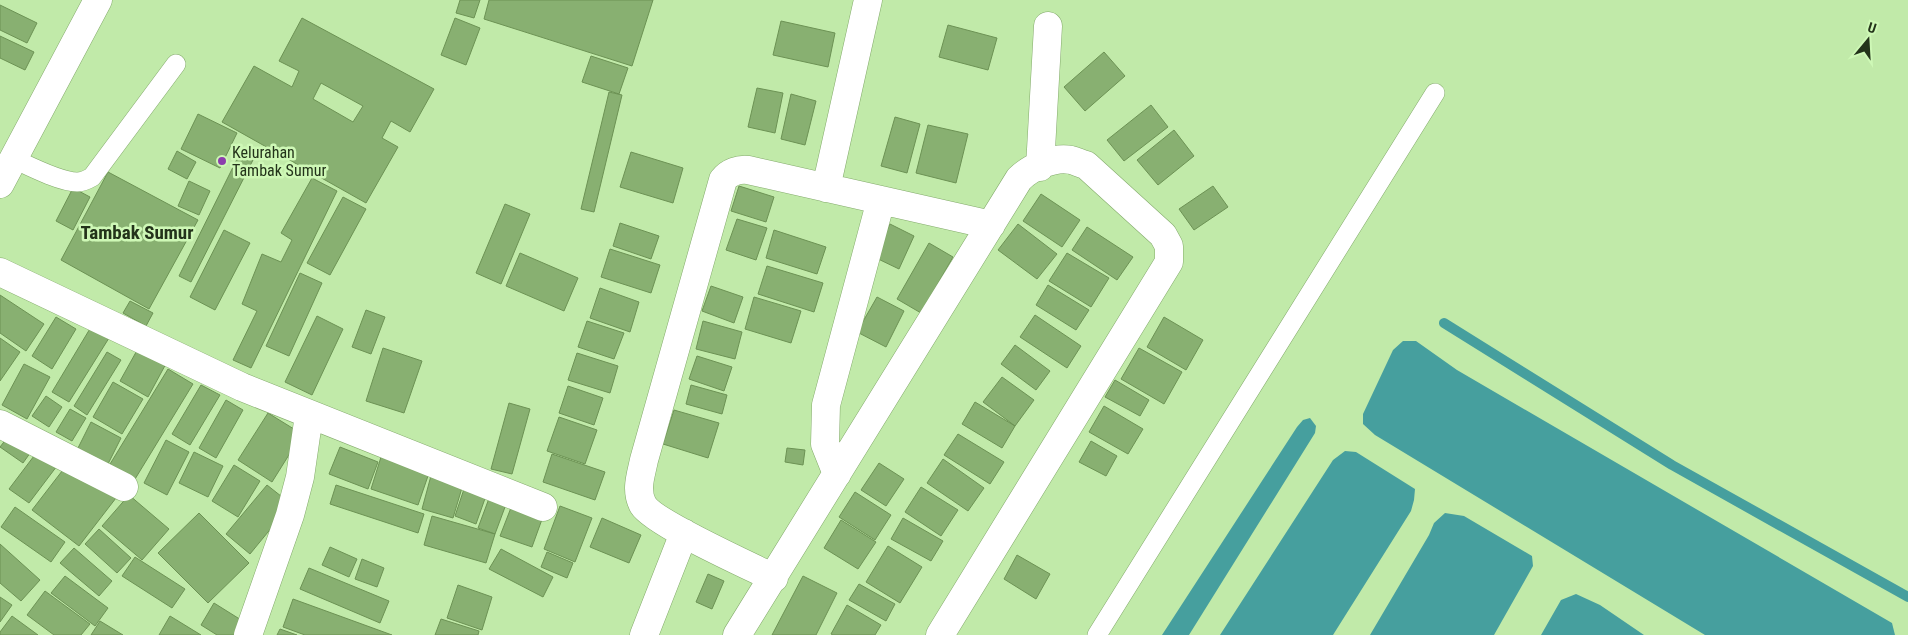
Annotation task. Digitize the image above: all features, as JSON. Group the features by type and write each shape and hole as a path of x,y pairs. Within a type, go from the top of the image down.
{"street":[{"path":"0,184 98,0"},
{"path":"826,188 868,0"},
{"path":"1040,166 1048,26"},
{"path":"737,635 1019,179 1025,173 1056,160 1070,160 1086,166 1164,235 1169,246 1169,262 940,635"},
{"path":"774,578 671,527 644,506 638,490 644,460 721,185 727,175 742,169 991,225"},
{"path":"837,474 825,444 826,404 881,200"},
{"path":"0,272 242,387 543,507"},
{"path":"248,635 290,515 300,477 309,415"},
{"path":"0,424 124,487"},
{"path":"644,635 684,533"}],"lane":[{"path":"14,159 38,170 74,182 83,182 92,177 176,64"},
{"path":"1097,635 1435,93"}],"water":[{"path":"1403,341 1416,341 1457,370 1892,623 1895,635 1705,635 1375,435 1363,424 1363,414 1393,350"},
{"path":"1310,418 1316,426 1315,433 1189,635 1162,635 1297,427 1303,420"},
{"path":"1345,451 1356,452 1415,489 1411,511 1333,635 1220,635 1333,460"},
{"path":"1445,513 1464,516 1532,556 1533,566 1494,635 1370,635 1429,535 1434,523"},
{"path":"1576,594 1600,605 1644,635 1541,635 1561,600"}],"building":[{"path":"460,0 480,0 474,18 456,13"},
{"path":"489,0 653,0 632,66 484,19"},
{"path":"0,5 37,23 27,43 0,30"},
{"path":"302,18 434,89 410,132 391,121 382,138 398,147 366,203 222,122 254,66 292,87 299,71 279,61","holes":["321,83 363,106 353,122 313,99"]},
{"path":"455,18 480,28 466,65 441,55"},
{"path":"781,21 835,33 828,67 773,55"},
{"path":"948,25 997,38 988,70 939,57"},
{"path":"0,36 34,52 25,70 0,58"},
{"path":"1104,52 1125,76 1085,111 1064,87"},
{"path":"591,56 628,68 619,94 582,82"},
{"path":"757,88 783,93 775,133 748,127"},
{"path":"609,92 622,95 594,212 581,209"},
{"path":"791,94 816,101 805,145 781,139"},
{"path":"1151,105 1168,127 1124,161 1107,140"},
{"path":"198,114 237,133 220,168 181,149"},
{"path":"895,117 920,124 907,173 881,166"},
{"path":"928,125 968,134 956,183 916,173"},
{"path":"1174,130 1194,156 1158,185 1137,160"},
{"path":"177,151 196,162 187,179 168,169"},
{"path":"631,152 683,168 673,203 620,187"},
{"path":"240,153 253,160 191,282 179,276"},
{"path":"108,172 198,220 149,309 61,260"},
{"path":"312,178 337,191 251,368 233,360 257,311 242,304 262,254 281,262 292,240 281,233"},
{"path":"189,181 210,191 199,215 178,206"},
{"path":"739,186 774,197 766,222 731,211"},
{"path":"1213,186 1228,207 1194,230 1179,209"},
{"path":"73,188 90,197 73,230 56,221"},
{"path":"1041,194 1080,220 1062,247 1023,221"},
{"path":"343,197 366,209 330,275 307,263"},
{"path":"505,204 530,214 501,284 476,273"},
{"path":"737,219 767,228 756,260 726,250"},
{"path":"620,223 659,236 651,259 613,246"},
{"path":"890,224 914,236 899,269 874,257"},
{"path":"1018,224 1057,254 1037,279 998,250"},
{"path":"1087,227 1133,257 1117,280 1072,250"},
{"path":"224,230 250,243 215,310 190,297"},
{"path":"774,230 826,247 817,274 766,258"},
{"path":"929,243 953,257 921,313 897,299"},
{"path":"610,249 660,265 651,293 601,277"},
{"path":"520,253 578,278 564,311 506,286"},
{"path":"1067,253 1109,278 1091,307 1049,281"},
{"path":"767,266 823,283 814,312 758,294"},
{"path":"300,273 322,283 289,356 266,346"},
{"path":"1048,285 1089,310 1076,330 1036,305"},
{"path":"711,286 743,297 734,323 702,311"},
{"path":"600,288 639,302 630,332 590,318"},
{"path":"0,295 44,324 26,351 0,333"},
{"path":"754,297 801,311 791,343 745,329"},
{"path":"877,297 904,311 886,347 857,332"},
{"path":"130,301 153,313 146,326 123,313"},
{"path":"366,310 385,317 371,354 352,347"},
{"path":"1035,315 1081,346 1067,368 1020,337"},
{"path":"317,316 343,329 312,395 285,382"},
{"path":"56,317 76,329 52,369 32,356"},
{"path":"1164,317 1203,340 1186,370 1147,347"},
{"path":"587,321 624,333 614,359 578,347"},
{"path":"703,321 742,332 735,359 696,349"},
{"path":"91,327 109,338 69,402 52,392"},
{"path":"0,338 20,352 0,381"},
{"path":"140,345 168,360 148,397 120,381"},
{"path":"1015,345 1050,371 1036,390 1001,364"},
{"path":"383,348 422,361 404,413 366,401"},
{"path":"1139,348 1182,372 1164,404 1121,379"},
{"path":"107,352 121,360 87,415 74,406"},
{"path":"577,353 618,366 610,393 568,380"},
{"path":"697,356 732,367 724,391 689,379"},
{"path":"24,364 50,377 27,419 2,405"},
{"path":"168,369 193,384 132,484 107,469"},
{"path":"1002,377 1034,400 1015,426 983,402"},
{"path":"1115,380 1149,400 1140,416 1105,397"},
{"path":"113,382 143,399 122,434 93,417"},
{"path":"201,385 220,395 190,445 172,434"},
{"path":"691,385 727,395 722,414 686,404"},
{"path":"568,386 603,398 594,425 559,413"},
{"path":"46,396 62,407 49,427 32,416"},
{"path":"226,400 243,410 216,458 199,448"},
{"path":"975,402 1015,426 1002,448 962,424"},
{"path":"509,403 530,409 512,474 491,469"},
{"path":"1104,406 1143,429 1128,454 1089,432"},
{"path":"70,409 86,418 72,441 56,432"},
{"path":"674,410 719,423 708,458 663,444"},
{"path":"268,413 302,434 272,482 238,460"},
{"path":"559,417 597,430 585,464 547,451"},
{"path":"91,422 121,438 108,464 78,448"},
{"path":"10,434 33,449 23,463 0,447"},
{"path":"958,434 1004,462 990,484 944,455"},
{"path":"166,440 189,452 167,495 144,483"},
{"path":"1091,441 1117,456 1106,476 1079,462"},
{"path":"340,447 378,462 368,489 329,474"},
{"path":"40,448 60,462 29,503 9,489"},
{"path":"787,448 805,450 803,465 785,462"},
{"path":"194,452 223,466 208,497 179,483"},
{"path":"552,454 605,472 595,500 543,482"},
{"path":"381,457 429,473 418,505 371,489"},
{"path":"943,459 984,488 968,511 927,483"},
{"path":"69,462 116,498 79,546 32,510"},
{"path":"879,463 904,479 886,506 861,490"},
{"path":"234,465 260,481 238,517 212,501"},
{"path":"432,472 464,481 453,518 422,509"},
{"path":"466,483 488,490 476,524 455,516"},
{"path":"267,485 291,504 250,554 226,534"},
{"path":"336,485 424,514 418,533 330,504"},
{"path":"921,487 958,510 941,536 905,512"},
{"path":"855,492 891,515 875,540 839,517"},
{"path":"491,493 508,499 495,534 478,528"},
{"path":"129,495 169,529 142,560 102,526"},
{"path":"514,500 545,511 532,547 500,536"},
{"path":"560,506 592,518 575,562 544,549"},
{"path":"15,507 65,542 51,562 1,527"},
{"path":"199,513 249,563 208,603 158,553"},
{"path":"432,516 495,534 486,563 424,545"},
{"path":"602,518 641,535 629,563 590,547"},
{"path":"903,518 943,541 931,561 891,539"},
{"path":"841,520 876,542 858,569 824,548"},
{"path":"99,529 131,558 117,573 85,544"},
{"path":"0,544 40,580 21,601 0,583"},
{"path":"888,546 922,567 900,603 866,582"},
{"path":"330,547 357,559 349,577 322,565"},
{"path":"74,548 112,581 99,596 60,563"},
{"path":"501,549 553,577 543,597 489,569"},
{"path":"547,552 573,563 567,578 541,567"},
{"path":"1017,555 1050,574 1036,599 1004,579"},
{"path":"135,557 185,589 172,608 122,576"},
{"path":"362,559 384,568 377,587 355,579"},
{"path":"309,568 389,601 380,623 300,589"},
{"path":"708,574 724,581 712,609 696,602"},
{"path":"65,576 108,608 95,626 51,593"},
{"path":"803,576 837,593 816,635 772,635"},
{"path":"859,584 895,604 886,621 849,600"},
{"path":"458,585 492,597 482,630 447,618"},
{"path":"45,591 90,624 81,635 54,635 27,615"},
{"path":"0,597 12,605 0,622"},
{"path":"293,599 392,635 305,635 283,627"},
{"path":"214,603 246,623 238,635 217,635 201,625"},
{"path":"847,605 881,625 875,635 831,634"},
{"path":"12,616 38,635 0,635 0,632"},
{"path":"170,616 201,635 159,635"},
{"path":"441,619 479,631 478,635 435,635"},
{"path":"100,621 123,635 91,635"},
{"path":"280,629 297,635 277,635"}],"waterway":[{"path":"1444,323 1672,465 1908,597"}],"place":[{"name":"Kelurahan Tambak Sumur","path":"222,161"}],"district":[{"name":"Tambak Sumur","path":"137,232"}]}
